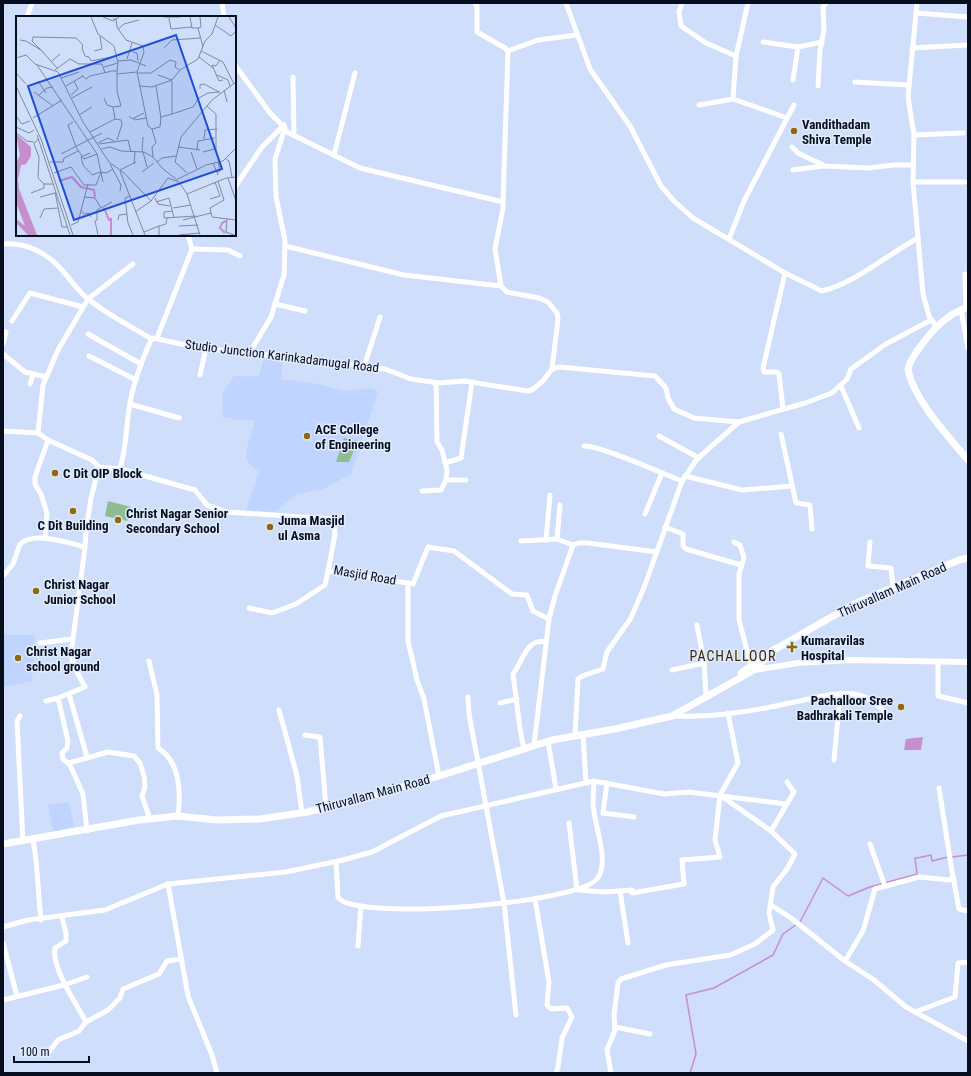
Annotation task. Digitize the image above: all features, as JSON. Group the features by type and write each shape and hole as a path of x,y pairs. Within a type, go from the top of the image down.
{"main road":[{"path":"965,308 934,323 912,359 908,369 908,374 914,388 937,423 968,460"},
{"name":"Thiruvallam Main Road","path":"3,844 23,842 150,819 178,816 217,820 260,819 302,813 439,776 548,741 672,716 729,683 752,668 775,649 854,604 959,560 968,558"}],"street":[{"path":"27,16 32,3"},
{"path":"222,3 224,16"},
{"path":"475,3 477,6 477,32 508,51"},
{"path":"566,3 590,69 630,126 661,186 674,201 694,218 785,273 815,288 825,290 875,266 901,247 918,238"},
{"path":"682,3 679,12 681,26 706,43 736,56"},
{"path":"733,99 736,56 748,3"},
{"path":"818,86 824,30 823,8 826,3"},
{"path":"508,51 504,208 495,249 501,286 507,292 539,298 548,302 557,313 558,325 552,369 559,367 655,376 666,388 668,398 674,409 694,418 739,422 832,393 847,379 851,369 886,344 934,323 923,294 913,182 914,135 908,97 917,3"},
{"path":"916,13 968,16"},
{"path":"508,51 538,40 577,35"},
{"path":"763,42 798,47 822,42"},
{"path":"912,48 968,45"},
{"path":"793,80 798,47"},
{"path":"236,68 270,113 284,125 285,131 275,159 276,197 284,231 284,275 275,304 261,337 249,354"},
{"path":"334,155 356,73"},
{"path":"293,77 294,136"},
{"path":"855,82 908,85"},
{"path":"699,105 733,99 787,118"},
{"path":"729,240 744,201 794,105"},
{"path":"236,186 262,147 284,125"},
{"path":"285,131 360,168 503,202"},
{"path":"914,135 963,133"},
{"path":"792,148 813,161 826,166"},
{"path":"793,170 826,166 869,168 893,165 913,166"},
{"path":"913,182 965,182"},
{"path":"3,431 38,433 48,440 92,460 99,467 120,469 125,452 130,404 136,380 141,364 155,339 192,249 188,236"},
{"path":"3,244 15,243 36,250 56,264 74,286 88,299 155,339"},
{"path":"285,246 404,275 501,286"},
{"path":"192,249 228,250 240,256"},
{"path":"38,433 43,385 58,350 88,299 133,264"},
{"path":"783,409 780,374 777,372 764,372 763,368 785,273"},
{"path":"965,274 965,308 968,348"},
{"path":"12,321 30,293 83,307"},
{"path":"275,304 305,311"},
{"path":"364,367 380,317"},
{"path":"3,331 6,332 3,344"},
{"path":"88,334 141,364"},
{"name":"Studio Junction Karinkadamugal Road","path":"155,339 249,354 286,356 385,369 411,379 436,383 472,382 528,391 532,390 543,381 552,369"},
{"path":"200,375 206,348"},
{"path":"3,354 24,372 46,377"},
{"path":"89,356 136,380"},
{"path":"30,384 34,374"},
{"path":"445,463 461,458 472,382"},
{"path":"422,491 439,491 446,480 447,471 442,450 437,442 436,383"},
{"path":"841,386 859,428"},
{"path":"130,404 179,418"},
{"path":"586,783 579,735 578,679 603,668 608,652 631,618 685,476 699,458 739,422"},
{"path":"780,434 796,503 810,505 812,529"},
{"path":"659,436 699,458"},
{"path":"45,538 47,513 41,494 35,484 35,477 48,440"},
{"path":"584,446 613,454 682,481"},
{"path":"46,701 58,698 85,687 74,666 71,654 86,530 91,498 99,467"},
{"name":"Masjid Road","path":"120,469 195,490 207,505 227,512 333,519 334,534 328,571 408,582 408,641 417,680 424,699 439,776"},
{"path":"645,514 662,473"},
{"path":"685,476 742,490 792,486"},
{"path":"446,480 466,480"},
{"path":"546,540 550,495"},
{"path":"557,539 560,505"},
{"path":"665,527 683,534 683,546 686,549 741,565"},
{"path":"3,576 13,564 18,547 22,542 45,538 85,547"},
{"path":"521,541 557,539 573,545 579,543 657,552"},
{"path":"734,542 740,545 744,558 741,565 738,585 739,620 752,668 798,663 850,660 968,662"},
{"path":"870,542 868,566 891,568 893,588"},
{"path":"534,745 549,619 573,545"},
{"path":"408,582 413,584 428,547 454,551 512,594 527,595 533,611 549,619"},
{"path":"249,608 272,613 296,604 324,585 328,571"},
{"path":"697,626 704,663 706,696"},
{"path":"40,643 72,639"},
{"path":"524,749 513,674 520,665 525,650 531,645 541,641 546,642"},
{"path":"149,661 156,695 158,748 167,754 174,766 181,794 178,816"},
{"path":"938,662 938,696 968,703"},
{"path":"672,670 704,663"},
{"path":"69,694 87,757"},
{"path":"834,760 840,694"},
{"path":"672,716 692,717 768,708 840,694 852,694 869,698 887,714"},
{"path":"468,697 469,714 504,903 516,1015"},
{"path":"58,698 68,741 67,748 62,753 63,759 69,763 84,800 87,830"},
{"path":"500,703 517,699"},
{"path":"279,710 297,776 302,813"},
{"path":"576,890 632,890 632,893 684,884 682,860 720,857 715,840 720,795 738,763 728,713"},
{"path":"20,716 17,721 23,842"},
{"path":"305,735 320,736 326,807"},
{"path":"548,741 556,789"},
{"path":"69,763 112,751 128,754 137,758 144,776 145,787 142,796 150,819"},
{"path":"3,927 28,920 40,920 105,910 168,884 286,872 336,862 372,852 441,816 594,781 664,794 688,792 786,804"},
{"path":"336,862 338,896 340,900 361,906 418,909 504,903 535,899 576,890 594,883 601,870 602,855 593,803 594,781"},
{"path":"771,831 794,792 787,782"},
{"path":"607,783 603,813 634,817"},
{"path":"939,788 959,909 968,911"},
{"path":"611,1073 607,1050 615,1026 614,1015 618,983 621,979 666,965 718,957 750,946 773,930 769,913 773,887 787,869 795,854 771,831 720,795"},
{"path":"569,823 576,890"},
{"path":"33,840 37,864 37,887 40,920"},
{"path":"870,844 885,886"},
{"path":"845,961 863,931 874,891 885,886 919,878 950,880 953,876"},
{"path":"168,884 188,996 212,1056 217,1073"},
{"path":"620,891 628,943"},
{"path":"535,899 548,974 548,1005 551,1009 570,1009 572,1017 562,1038 556,1073"},
{"path":"771,905 791,918 845,961 874,980 888,993 915,1012 968,1041"},
{"path":"358,946 361,906"},
{"path":"62,917 66,932 66,941 57,946 54,950 64,985 86,1022"},
{"path":"3,943 17,996"},
{"path":"49,1052 58,1040 79,1030 86,1022 108,1010 120,998 123,989 159,974 167,961 182,959"},
{"path":"915,1012 955,997 958,963 968,962"},
{"path":"3,1000 64,985 87,977"},
{"path":"615,1026 650,1034"}],"shaded area":[{"name":"ACE College of Engineering","path":"264,358 283,359 281,379 318,384 344,391 371,388 378,391 351,474 323,489 295,495 275,512 246,510 259,472 246,460 247,448 255,420 238,420 223,417 222,395 234,376 259,376"},
{"name":"Christ Nagar school ground","path":"3,635 35,635 32,681 3,687"},
{"path":"923,737 921,750 904,750 906,739"},
{"path":"69,802 74,826 55,832 52,826 48,805"}],"green space":[{"path":"344,438 358,441 349,462 336,462"},
{"path":"108,501 131,507 127,521 105,516"}],"waterway":[{"path":"690,1073 696,1054 686,995 714,988 773,955 783,934 800,922 823,878 848,896 870,887 917,874 915,858 931,855 932,861 948,857"},
{"path":"952,857 968,855"}],"place":[{"name":"Vandithadam Shiva Temple","path":"794,131"},
{"name":"ACE College of Engineering","path":"307,436"},
{"name":"C Dit OIP Block","path":"55,473"},
{"name":"C Dit Building","path":"73,511"},
{"name":"Christ Nagar Senior Secondary School","path":"118,520"},
{"name":"Juma Masjid ul Asma","path":"270,527"},
{"name":"Christ Nagar Junior School","path":"36,591"},
{"name":"Kumaravilas Hospital","path":"792,647"},
{"name":"Christ Nagar school ground","path":"18,658"},
{"name":"Pachalloor Sree Badhrakali Temple","path":"901,707"}],"district":[{"name":"PACHALLOOR","path":"733,656"}]}
